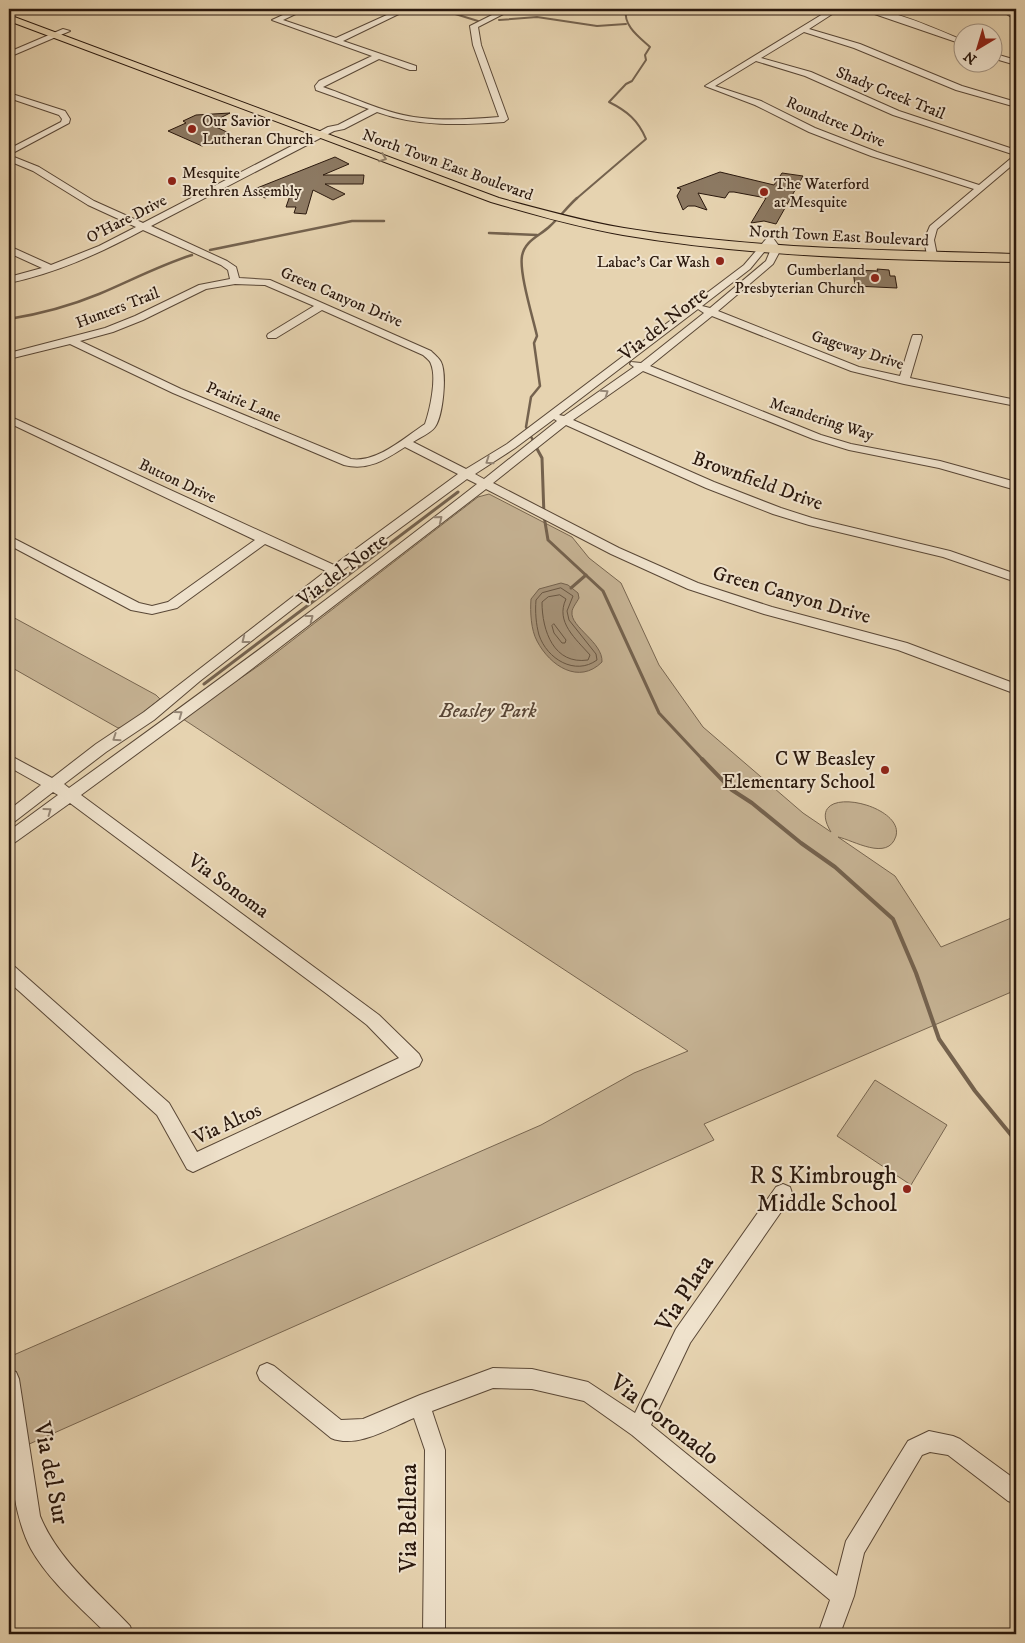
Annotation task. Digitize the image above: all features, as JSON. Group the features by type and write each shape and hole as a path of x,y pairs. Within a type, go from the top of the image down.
{"main road":[{"name":"North Town East Boulevard","path":"9,10 104,54 495,200 638,230 769,246 931,251 1016,251"},
{"name":"North Town East Boulevard","path":"9,18 115,50 235,93 535,207"},
{"path":"104,54 115,50"},
{"path":"224,98 235,93"},
{"name":"North Town East Boulevard","path":"931,251 1016,258"}],"street":[{"path":"302,9 276,20 413,68"},
{"path":"336,41 405,9"},
{"path":"379,56 319,86 323,90 372,108 421,121 460,122 504,119 477,45 474,26 509,9"},
{"path":"754,58 836,9"},
{"path":"864,9 918,25 952,38"},
{"path":"1003,9 1016,18"},
{"path":"802,29 857,46 960,88 1016,105"},
{"path":"9,55 61,34"},
{"name":"Roundtree Drive","path":"754,58 708,86 758,103 812,130 874,154 980,188"},
{"name":"Shady Creek Trail","path":"754,58 808,74 896,114 1016,153"},
{"path":"1002,58 1016,63"},
{"path":"9,94 62,113 66,119 65,123 9,152"},
{"name":"O'Hare Drive","path":"9,280 51,269 102,248 331,129 341,127 372,108"},
{"path":"9,158 36,169 91,204 224,262 233,269 235,281"},
{"path":"931,251 929,240 933,228 1016,158"},
{"name":"Via del Norte","path":"9,818 102,748 149,716 335,570 466,475 511,446 747,266 769,246"},
{"name":"Via del Norte","path":"9,840 246,666 424,532 483,483 565,421 642,367 770,262 769,246"},
{"path":"9,248 51,269"},
{"name":"Green Canyon Drive","path":"235,281 266,282 428,353 436,362 437,402 434,418 430,426 404,442"},
{"name":"Hunters Trail","path":"9,356 71,341 139,318 203,287 235,281"},
{"path":"272,336 321,306"},
{"name":"Gageway Drive","path":"694,306 855,369 1016,404"},
{"path":"904,381 917,337"},
{"name":"Prairie Lane","path":"71,341 177,391 348,462 362,464 372,462 404,442"},
{"name":"Meandering Way","path":"625,360 817,437 849,447 940,465 1016,486"},
{"name":"Brownfield Drive","path":"551,415 710,485 777,511 809,521 946,554 1016,578"},
{"name":"Button Drive","path":"9,419 264,539 335,570"},
{"path":"404,442 483,483"},
{"name":"Green Canyon Drive","path":"483,483 644,565 693,586 769,611 902,646 1016,689"},
{"path":"9,540 136,607 152,610 172,604 264,539"},
{"name":"Via Sonoma","path":"9,760 70,795 340,994 374,1020 413,1060"},
{"name":"Via Altos","path":"9,972 163,1109 193,1163 413,1060"},
{"name":"Via Plata","path":"639,1428 682,1336 783,1193"},
{"name":"Via Coronado","path":"267,1374 338,1431 363,1429 420,1405 493,1378 532,1379 588,1392 639,1428 843,1596"},
{"name":"Via del Sur","path":"9,1379 29,1516 39,1541 57,1566 122,1634"},
{"name":"Via Bellena","path":"420,1405 435,1450 434,1634"},
{"path":"829,1634 843,1596 854,1549 915,1448 928,1441 953,1446 1016,1493"}],"green space":[{"name":"Beasley Park","path":"489,494 572,537 589,558 621,583 659,665 703,727 803,813 831,832 825,816 829,806 840,802 855,802 885,814 895,824 896,836 892,844 886,848 878,849 838,837 895,876 941,947 1016,916 1016,990 704,1124 714,1140 9,1453 9,1357 541,1125 634,1073 688,1051 183,719 272,656 478,497"},
{"path":"9,615 156,695 160,699 126,726 118,728 9,666"},
{"path":"875,1080 947,1125 911,1185 837,1136"}],"water":[{"path":"561,583 568,585 578,593 579,598 572,610 573,618 601,655 602,662 593,669 584,672 566,670 557,665 543,650 533,632 531,599 539,589"}],"building":[{"name":"Our Savior Lutheran Church","path":"230,113 214,121 222,125 216,127 229,133 202,146 168,131 186,123 183,121 196,115"},
{"path":"335,157 349,164 323,175 364,175 363,184 325,184 345,194 333,200 313,190 306,214 294,213 296,207 286,207 293,187 265,198 252,190"},
{"name":"The Waterford at Mesquite","path":"720,172 774,185 782,173 803,176 776,224 764,221 751,223 766,198 734,192 729,192 725,198 698,193 707,210 688,206 683,210 677,196 681,189 677,188"},
{"name":"Cumberland Presbyterian Church","path":"877,269 889,270 890,276 895,276 897,288 855,286 853,270 878,271"}],"waterway":[{"path":"439,9 478,21"},
{"path":"576,199 646,139 639,126 631,117 609,102 626,84 632,81 646,60 645,55 650,47 629,26 626,9"},
{"path":"499,20 537,17 597,26 626,24"},
{"path":"537,448 526,427 531,397 540,386 534,343 537,336 524,284 522,256 526,246 550,226 576,199"},
{"path":"210,250 352,221 384,221"},
{"path":"489,233 537,235"},
{"path":"9,319 77,302 168,263 192,255"},
{"path":"536,447 542,458 544,516 548,540 586,575"},
{"path":"204,684 458,492"},
{"path":"571,588 586,575"},
{"path":"586,575 603,591 659,713 703,760"},
{"path":"702,759 732,790 752,803 801,843 835,867 893,919 916,973 939,1039 975,1091 1016,1141"}],"place":[{"name":"Our Savior Lutheran Church","path":"192,129"},
{"name":"Mesquite Brethren Assembly","path":"172,181"},
{"name":"The Waterford at Mesquite","path":"764,192"},
{"name":"Labac's Car Wash","path":"720,261"},
{"name":"Cumberland Presbyterian Church","path":"875,278"},
{"name":"C W Beasley Elementary School","path":"885,770"},
{"name":"R S Kimbrough Middle School","path":"907,1189"}]}
